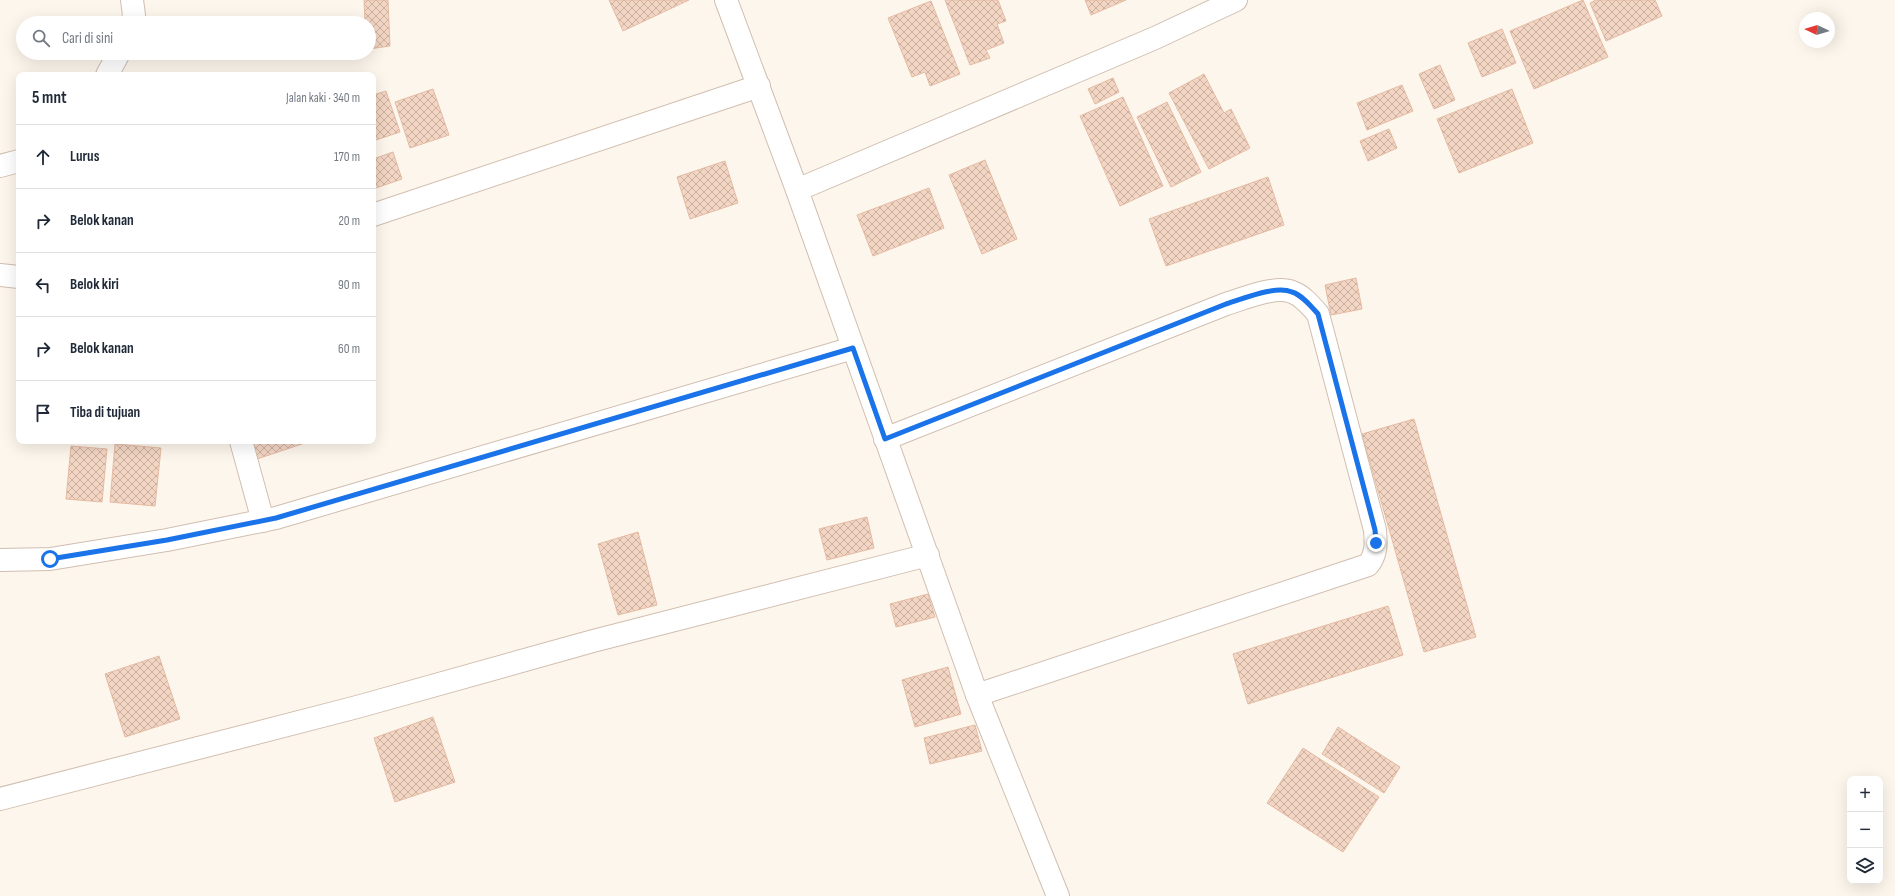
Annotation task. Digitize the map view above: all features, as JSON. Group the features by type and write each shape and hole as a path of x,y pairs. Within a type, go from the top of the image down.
{"street":[{"path":"132,0 134,16"},
{"path":"726,0 797,190 977,695 1058,896"},
{"path":"797,190 1155,38 1236,0"},
{"path":"109,72 116,60"},
{"path":"376,214 759,86"},
{"path":"0,166 16,162"},
{"path":"0,275 16,277"},
{"path":"885,439 1226,304 1260,294 1281,290 1293,292 1304,300 1318,314 1375,530 1376,543 1374,556 1368,565 977,695"},
{"path":"0,560 50,559 167,540 263,521 853,348"},
{"path":"242,444 263,521"},
{"path":"0,799 357,706 593,641 928,555"}],"building":[{"path":"364,0 388,0 390,46 376,48 376,16 365,16"},
{"path":"609,0 689,0 623,31"},
{"path":"945,0 998,0 1006,21 997,24 1004,43 986,50 990,58 970,65"},
{"path":"1085,0 1126,0 1091,15"},
{"path":"1583,0 1608,57 1534,89 1510,31"},
{"path":"1596,0 1655,0 1662,16 1606,41 1590,3"},
{"path":"931,1 960,74 930,86 925,72 912,77 888,18"},
{"path":"1502,29 1516,63 1482,77 1468,43"},
{"path":"1440,65 1455,100 1434,109 1419,74"},
{"path":"1204,74 1224,113 1231,109 1250,148 1209,169 1169,93"},
{"path":"1113,78 1119,92 1095,104 1088,89"},
{"path":"1402,85 1413,111 1367,130 1357,103"},
{"path":"433,89 449,135 410,148 395,102"},
{"path":"1512,89 1533,143 1459,173 1437,119"},
{"path":"386,91 400,132 376,140 376,94"},
{"path":"1123,97 1163,186 1120,206 1080,116"},
{"path":"1167,102 1201,172 1171,187 1137,117"},
{"path":"1389,129 1397,148 1368,161 1360,141"},
{"path":"393,152 402,179 376,188 376,158"},
{"path":"985,160 1017,239 982,254 949,175"},
{"path":"725,161 738,203 690,219 677,177"},
{"path":"1268,177 1284,225 1166,266 1149,219"},
{"path":"929,188 944,228 873,256 857,215"},
{"path":"1356,278 1362,309 1331,315 1325,285"},
{"path":"1414,419 1476,637 1424,652 1362,434"},
{"path":"115,444 161,448 155,506 110,502"},
{"path":"251,444 302,444 257,459"},
{"path":"71,446 107,449 102,502 66,499"},
{"path":"867,517 874,548 827,560 819,529"},
{"path":"638,532 657,605 618,615 598,544"},
{"path":"928,594 935,617 896,627 890,604"},
{"path":"1388,606 1403,655 1248,704 1233,654"},
{"path":"159,656 180,719 125,737 105,674"},
{"path":"948,667 961,714 915,727 902,680"},
{"path":"433,717 455,782 395,802 374,738"},
{"path":"975,725 982,751 930,764 924,738"},
{"path":"1338,727 1400,767 1384,793 1322,754"},
{"path":"1303,748 1379,797 1343,852 1267,803"}],"route":[{"path":"50,559 167,540 276,518 853,348 885,439 1226,304 1267,292 1281,290 1293,292 1312,307 1318,314 1375,530 1376,543"}]}
